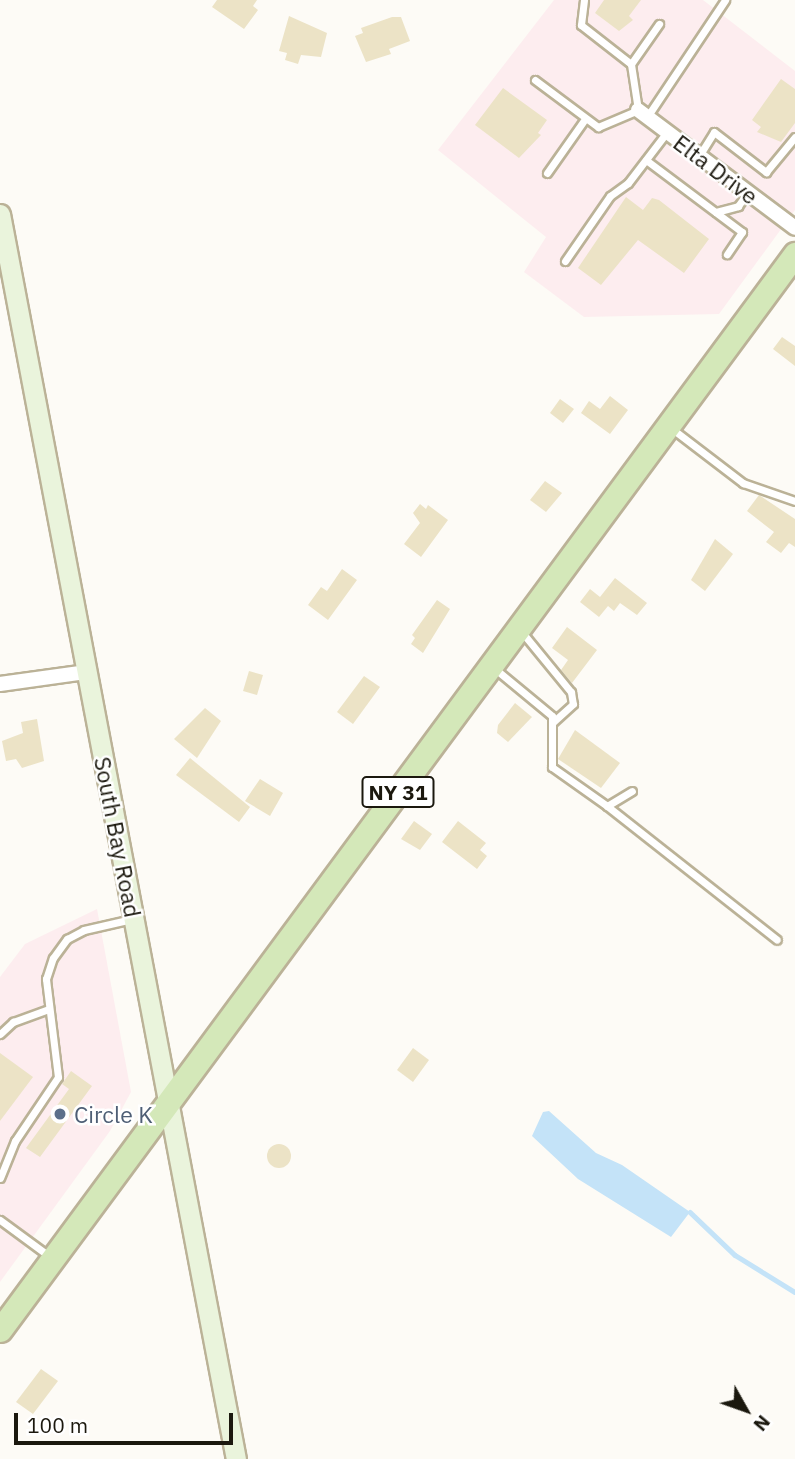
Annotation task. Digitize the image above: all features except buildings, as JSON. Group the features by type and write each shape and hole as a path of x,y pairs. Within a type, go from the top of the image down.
{"main road":[{"name":"NY 31","path":"0,1330 794,259"}],"street":[{"name":"Elta Drive","path":"642,113 795,228"},
{"name":"South Bay Road","path":"0,214 236,1459"},
{"path":"0,684 87,671"}],"lane":[{"path":"584,0 581,25 631,64 642,113"},
{"path":"535,80 598,127 642,113 725,0"},
{"path":"631,64 659,24"},
{"path":"547,173 585,119"},
{"path":"565,261 610,197 628,183 667,132"},
{"path":"699,156 714,132 766,172 795,137"},
{"path":"646,160 742,232 727,254"},
{"path":"716,212 738,206 748,192"},
{"path":"668,426 743,483 795,501"},
{"path":"518,629 537,646 552,672 571,692 573,704 553,722"},
{"path":"491,666 552,716 552,767 607,806 776,940"},
{"path":"607,806 632,791"},
{"path":"0,1178 3,1163 15,1141 58,1077 46,979 53,958 67,939 84,930 134,918"},
{"path":"0,1034 13,1022 49,1009"},
{"path":"0,1220 53,1259"}],"shaded area":[{"path":"554,0 703,0 795,71 795,210 719,314 584,317 524,272 546,237 438,150"},
{"path":"97,909 131,1092 110,1131 0,1282 0,977 25,944"}],"water":[{"path":"549,1111 596,1153 622,1165 690,1212 671,1237 578,1179 532,1136 543,1112"}],"waterway":[{"path":"690,1212 735,1255 795,1292"}],"place":[{"name":"Circle K","path":"60,1114"}]}
